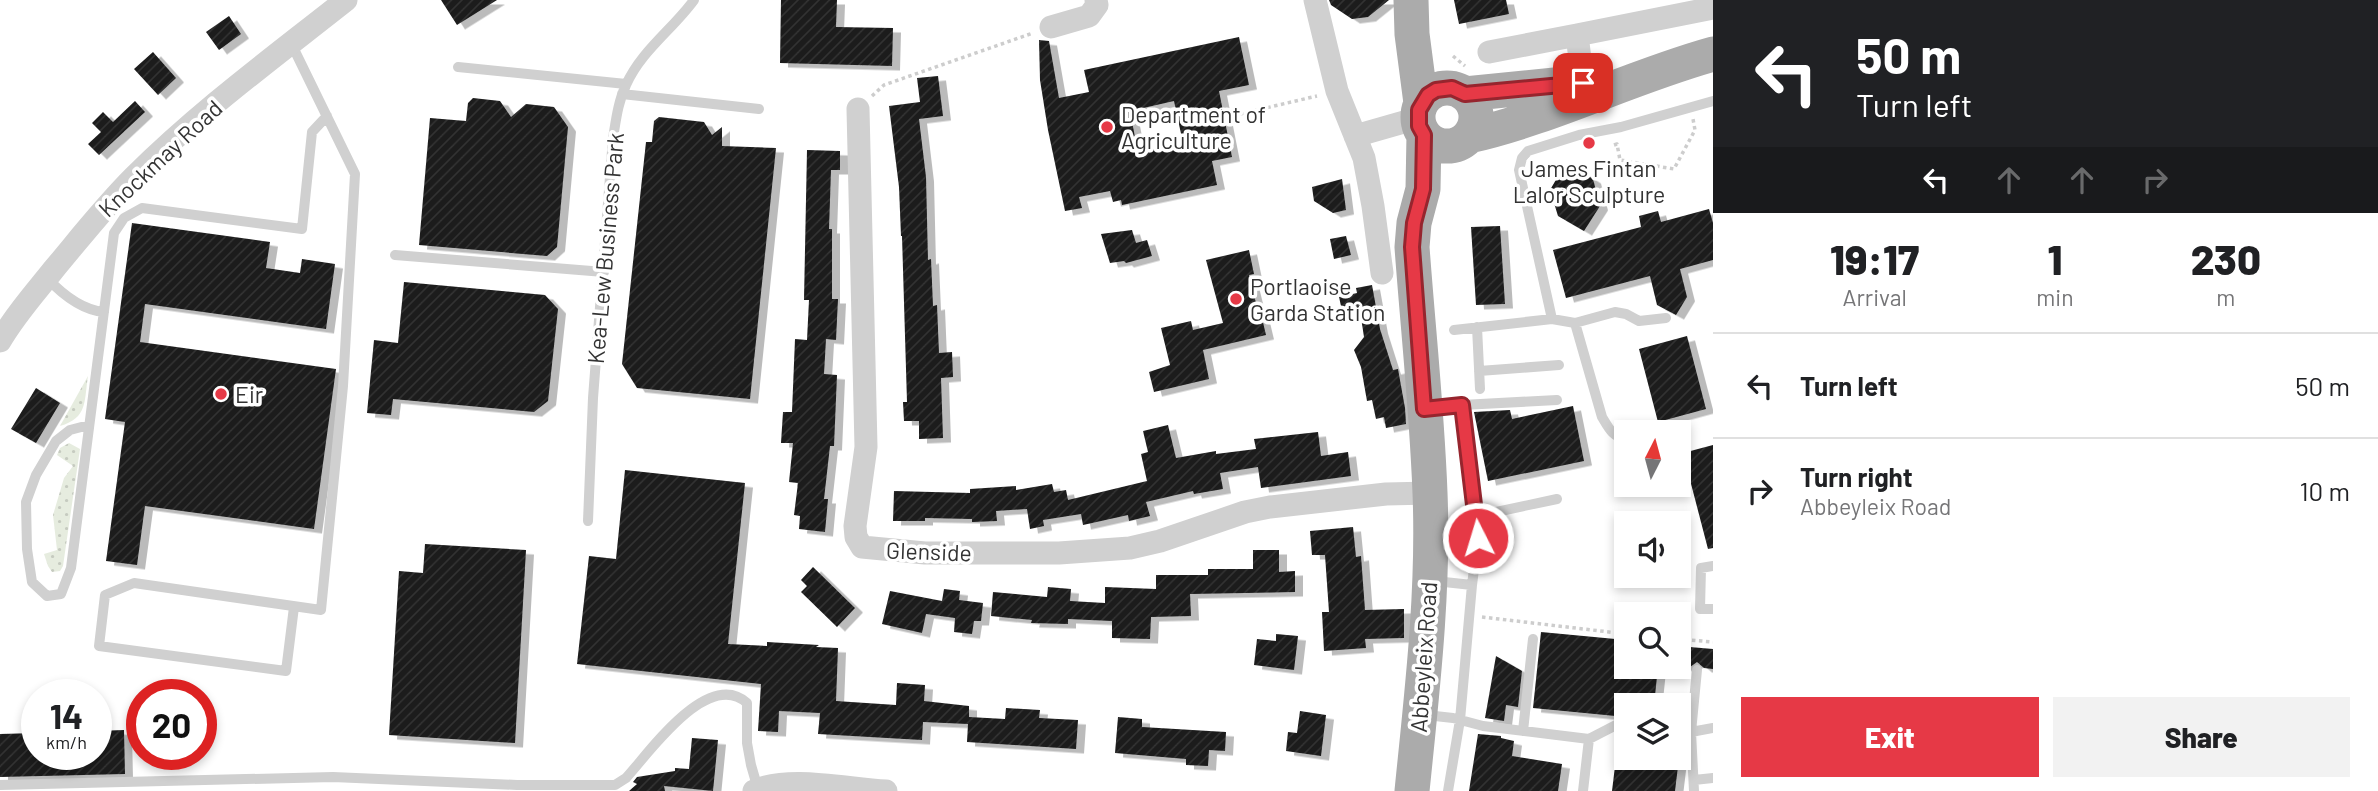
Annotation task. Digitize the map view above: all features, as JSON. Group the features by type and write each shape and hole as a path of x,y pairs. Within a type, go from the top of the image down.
{"main road":[{"name":"Abbeyleix Road","path":"1411,0 1412,34 1443,117 1414,223 1412,247 1430,493 1429,581 1412,791"},
{"path":"1443,117 1525,121 1650,74 1713,54"},
{"path":"1443,117 1583,83 1650,74"}],"street":[{"name":"Knockmay Road","path":"0,341 23,307 89,225 134,177 175,138 346,0"},
{"path":"1051,27 1089,16 1097,5 1096,0"},
{"path":"1315,0 1337,91 1364,158 1382,273"},
{"path":"1489,52 1713,8"},
{"path":"1577,35 1583,83"},
{"name":"Glenside","path":"858,109 866,447 855,526 856,537 862,547 913,552 992,553 1059,553 1130,548 1160,541 1245,512 1270,507 1373,495 1430,493"},
{"path":"1355,136 1443,117"},
{"path":"756,790 774,785 808,784 886,791"}],"lane":[{"name":"Kea-Lew Business Park","path":"588,521 593,398 613,138 624,89 645,55 694,0"},
{"path":"291,43 355,174 343,386 321,610 134,583 105,595 99,646 285,671 294,607"},
{"path":"458,67 759,108"},
{"path":"1552,319 1519,170 1522,158 1528,151 1713,101"},
{"path":"89,425 69,430 56,442 36,475 26,502 27,549 32,582 47,596 61,594 71,568 114,233 124,218 142,208 302,229 312,132 327,116"},
{"path":"395,255 604,272"},
{"path":"47,278 90,311 104,312"},
{"path":"1454,330 1552,319 1575,323 1615,312 1639,321 1666,318"},
{"path":"1575,323 1602,417 1614,434"},
{"path":"1477,327 1480,389"},
{"path":"1479,371 1559,365"},
{"path":"1424,409 1557,400"},
{"path":"1448,791 1460,720 1478,538 1462,405"},
{"path":"1477,516 1557,499"},
{"path":"1713,566 1701,568 1700,609 1713,609"},
{"path":"1429,581 1472,585"},
{"path":"1523,731 1533,639"},
{"path":"1697,670 1691,732 1694,785 1713,778"},
{"path":"0,785 333,777 517,786 615,785 626,778 691,709 715,696 729,696 741,698 747,703 747,743 756,790"},
{"path":"1420,714 1483,726 1589,739 1614,726"},
{"path":"1691,732 1713,728"},
{"path":"1583,791 1589,739"}],"path":[{"path":"858,109 884,85 1051,27"},
{"path":"1240,114 1337,91"},
{"path":"1593,132 1598,148 1617,144 1620,160 1674,169 1695,130 1690,106"},
{"path":"1469,615 1614,633"},
{"path":"1691,640 1713,642"}],"shaded area":[{"path":"88,376 85,401 80,413 69,423 60,426"},
{"path":"69,443 80,449 63,566 60,571 52,572 44,554 57,550 53,515 64,478 73,466 57,455 60,448"}],"building":[{"path":"441,0 497,0 457,25"},
{"path":"781,0 837,0 836,27 893,28 892,66 780,63"},
{"path":"1329,0 1389,0 1368,17 1352,19 1331,5"},
{"path":"1454,0 1506,0 1509,14 1459,24"},
{"path":"229,16 241,34 219,50 206,32"},
{"name":"Department of Agriculture","path":"1239,37 1249,85 1219,91 1232,157 1212,161 1217,185 1122,205 1121,200 1113,202 1110,191 1079,197 1082,208 1065,211 1040,80 1039,40 1049,41 1059,98 1089,92 1084,70","holes":["1174,101 1183,143 1138,153 1130,111"]},
{"path":"153,52 176,78 158,95 134,69"},
{"path":"938,76 943,116 919,119 926,177 928,260 931,259 933,306 937,305 939,353 952,352 953,377 941,378 943,438 919,439 919,421 904,421 903,402 907,402 902,236 889,106 920,102 917,78"},
{"path":"473,98 500,101 511,117 526,104 554,107 568,127 557,247 547,256 419,245 430,118 466,121 468,103"},
{"path":"135,101 145,112 99,155 88,144 101,132 92,123 103,112 113,122"},
{"path":"659,117 704,122 712,135 722,127 722,146 776,148 750,399 637,388 622,364 646,142 652,142 654,121"},
{"path":"807,150 840,151 840,170 831,170 829,229 832,229 832,299 838,299 836,340 826,339 824,374 837,375 834,446 830,446 824,499 828,499 825,532 799,529 800,516 794,515 798,483 789,482 793,443 781,443 783,412 792,412 795,339 807,340 809,300 804,300"},
{"path":"1582,172 1593,179 1600,206 1584,231 1558,216 1550,190 1557,178"},
{"path":"1342,179 1346,210 1333,213 1314,201 1312,187"},
{"path":"1709,209 1713,223 1713,260 1680,269 1687,297 1676,315 1657,305 1650,276 1566,298 1553,250 1641,227 1639,216 1658,211 1661,222"},
{"name":"Eir","path":"132,223 270,242 266,268 300,273 302,259 335,264 326,329 145,304 140,342 336,369 314,529 145,506 137,565 106,561 125,422 105,419"},
{"path":"1500,226 1505,304 1476,305 1471,227"},
{"path":"1132,230 1136,243 1147,240 1152,256 1126,263 1110,263 1101,234"},
{"path":"1346,236 1351,255 1334,259 1330,239"},
{"name":"Portlaoise Garda Station","path":"1249,250 1254,274 1249,275 1266,335 1203,350 1209,379 1154,392 1149,372 1170,365 1161,328 1191,321 1193,330 1223,323 1206,260"},
{"path":"404,282 545,295 558,309 548,401 534,412 393,399 391,415 367,413 374,340 398,343"},
{"path":"1372,285 1380,329 1393,370 1398,369 1405,408 1406,424 1386,428 1384,417 1376,419 1372,400 1367,401 1361,367 1354,350 1364,337 1360,311 1343,315 1339,297 1357,293 1356,288"},
{"path":"1687,336 1706,409 1657,420 1639,349"},
{"path":"36,388 60,403 36,443 11,429"},
{"path":"1573,406 1584,461 1488,481 1474,412 1510,410 1512,419"},
{"path":"1168,425 1176,458 1216,451 1216,454 1256,449 1254,439 1318,432 1321,456 1348,452 1351,476 1261,488 1258,467 1220,473 1223,489 1194,494 1193,491 1146,502 1150,516 1129,521 1128,515 1083,525 1081,514 1043,520 1044,526 1030,529 1027,509 996,511 997,521 925,518 925,521 893,521 894,491 970,493 970,489 1016,486 1016,490 1052,484 1054,492 1066,490 1068,500 1147,481 1141,454 1148,452 1143,431"},
{"path":"1713,445 1713,548 1708,549 1691,484 1691,451"},
{"path":"625,470 745,483 728,644 767,646 767,642 838,648 836,701 896,705 897,683 925,685 924,701 969,706 969,717 1005,719 1006,708 1040,710 1039,718 1078,720 1076,749 967,742 968,724 923,722 922,740 818,734 820,713 779,711 778,732 758,731 761,684 577,664 589,556 616,559"},
{"path":"1353,527 1356,557 1361,556 1365,610 1404,609 1404,638 1365,639 1366,648 1324,651 1322,612 1329,612 1325,555 1312,555 1310,531"},
{"path":"425,544 526,550 515,743 389,735 399,571 423,573"},
{"path":"1253,550 1279,550 1279,572 1295,571 1295,592 1190,594 1191,616 1151,617 1150,639 1112,638 1112,621 1068,619 1068,624 1031,623 1032,620 991,616 993,592 1047,597 1048,587 1071,589 1070,601 1105,603 1105,587 1156,589 1156,575 1208,575 1208,569 1253,569"},
{"path":"813,567 855,608 837,627 801,592 807,586 801,580"},
{"path":"944,589 960,591 959,600 983,603 981,621 974,621 972,634 954,632 955,618 926,614 922,633 882,624 890,591 942,601"},
{"path":"1541,632 1614,639 1614,679 1657,679 1655,693 1614,693 1614,716 1533,708"},
{"path":"1276,634 1298,636 1294,670 1254,665 1257,639 1276,641"},
{"path":"1691,647 1713,649 1713,669 1704,668 1697,662 1691,666"},
{"path":"1496,656 1522,671 1518,707 1506,705 1504,721 1485,718"},
{"path":"1300,711 1326,715 1321,756 1286,751 1288,732 1297,733"},
{"path":"1118,717 1142,719 1142,727 1226,732 1225,751 1209,750 1208,766 1186,765 1186,759 1115,753"},
{"path":"112,730 124,730 125,774 0,777 0,734 21,733 21,770 112,770"},
{"path":"1478,734 1501,736 1514,741 1512,756 1562,764 1558,791 1469,791"},
{"path":"692,738 718,740 713,791 664,786 665,791 629,791 637,784 633,782 637,777 675,771 675,768 689,769"},
{"path":"1615,770 1678,770 1675,791 1612,791"}],"place":[{"name":"Department of Agriculture","path":"1107,127"},
{"name":"James Fintan Lalor Sculpture","path":"1589,143"},
{"name":"Portlaoise Garda Station","path":"1236,299"},
{"name":"Eir","path":"221,394"}],"route":[{"path":"1478,538 1462,405 1424,409 1412,247 1414,223 1423,189 1424,135 1419,126 1419,110 1428,95 1446,88 1465,94 1583,83"}]}
